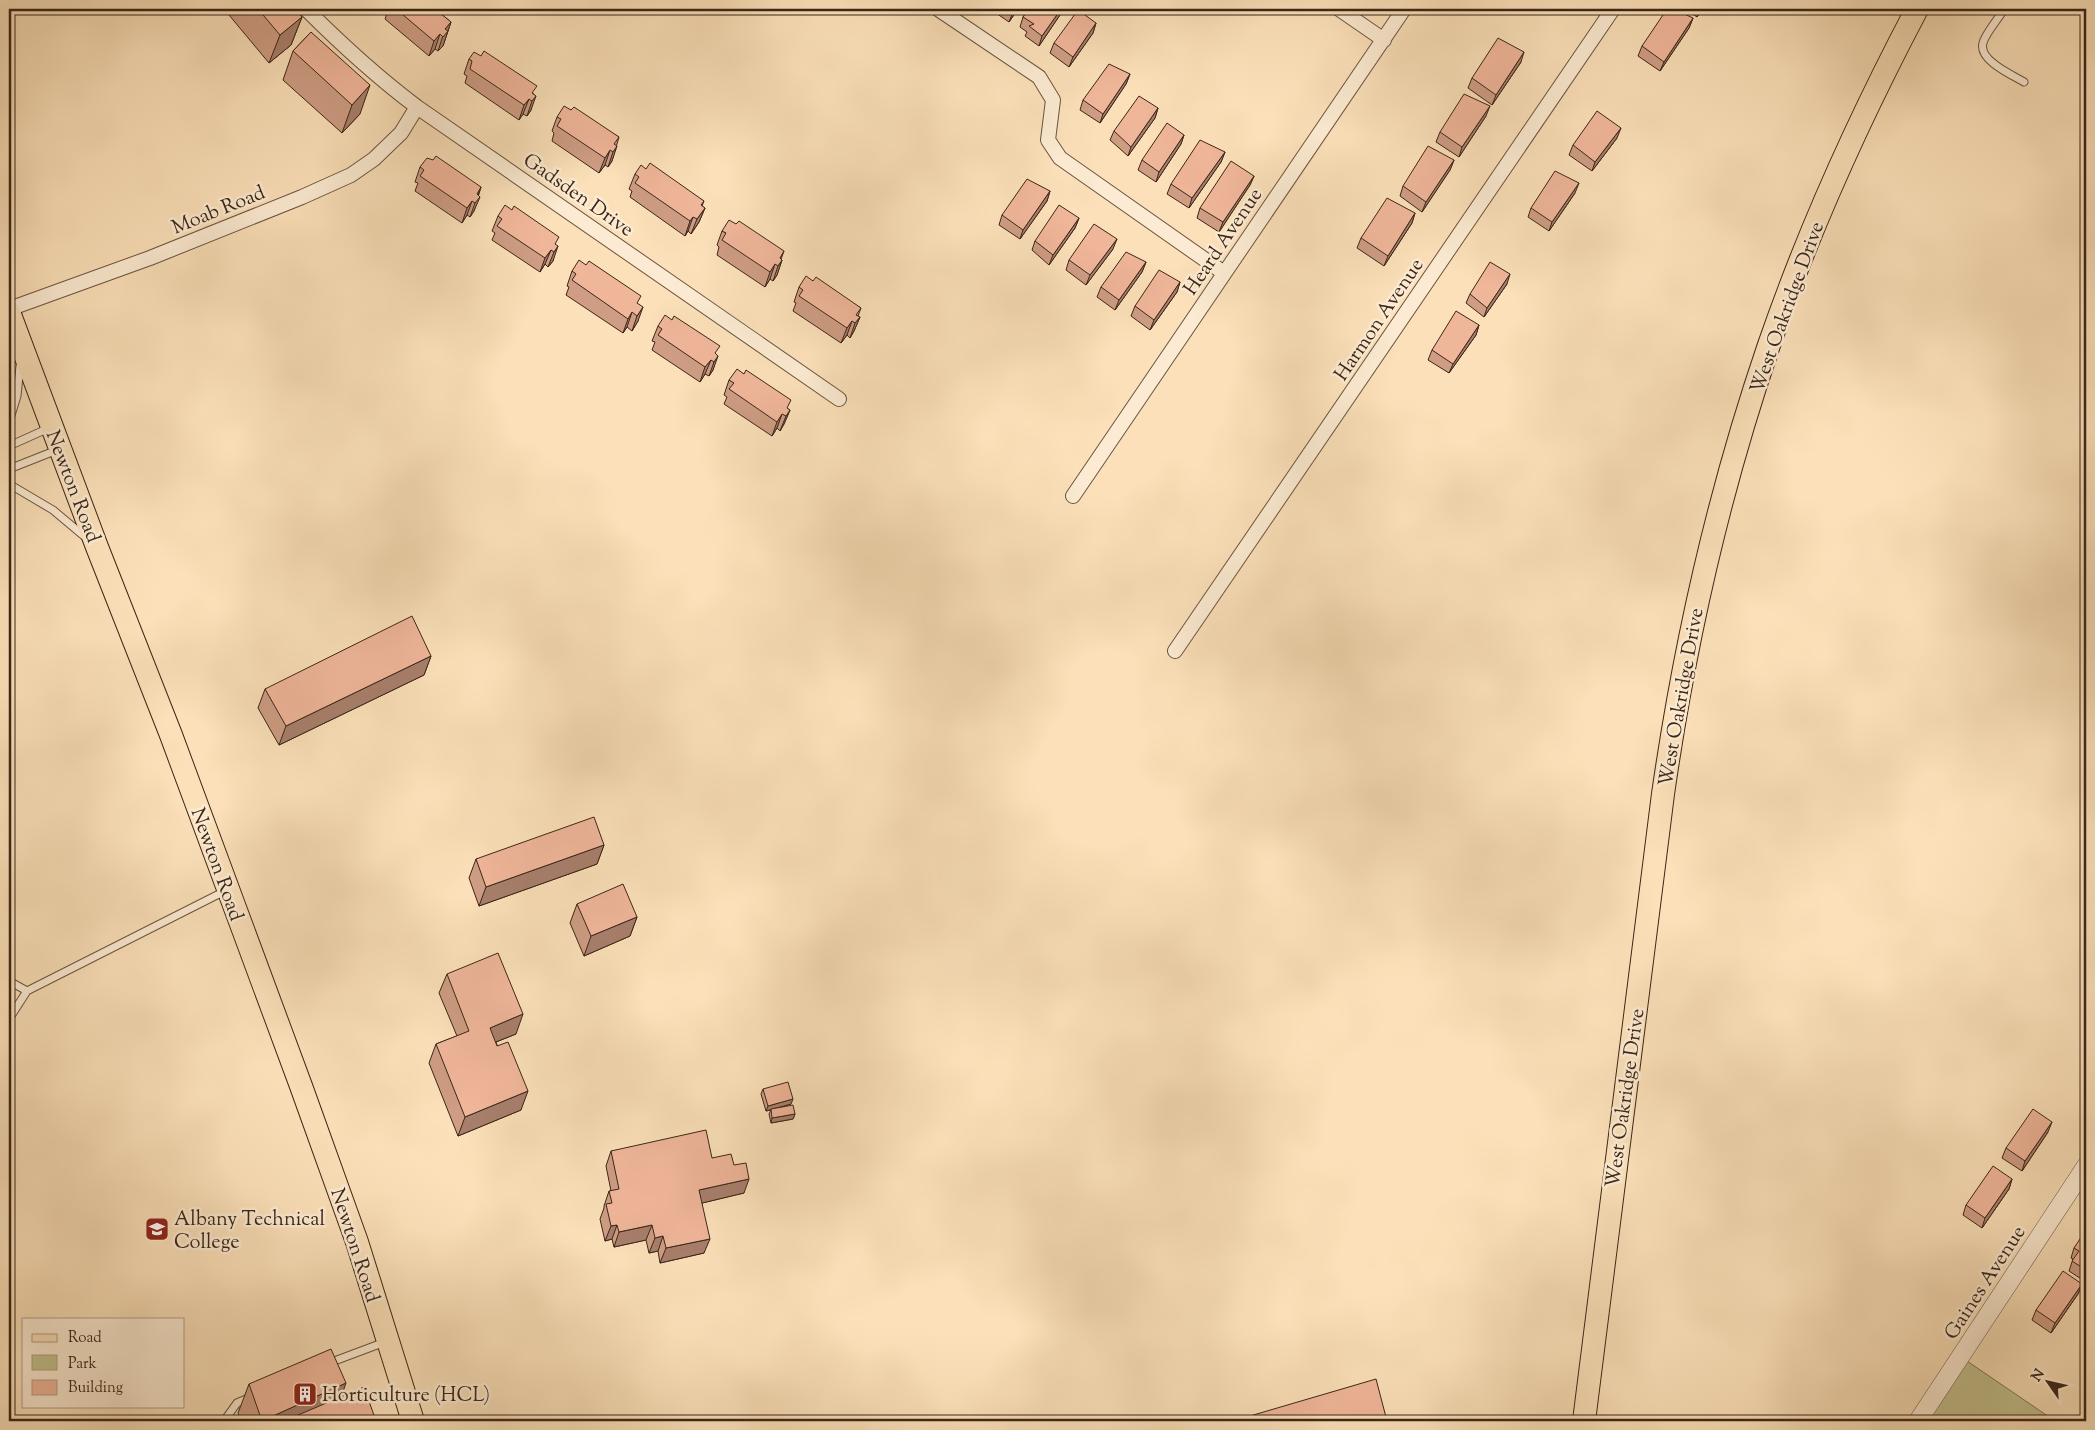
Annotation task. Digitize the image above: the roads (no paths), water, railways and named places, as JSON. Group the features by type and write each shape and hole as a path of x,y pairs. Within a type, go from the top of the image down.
{"main road":[{"name":"West Oakridge Drive","path":"1584,1421 1662,794 1697,602 1730,471 1769,344 1846,152 1917,9"},
{"name":"Newton Road","path":"9,310 97,547 171,735 354,1232 412,1421"}],"street":[{"name":"Gadsden Drive","path":"306,9 335,39 416,107 839,399"},
{"path":"938,9 1039,77 1053,100 1048,140 1060,158 1224,273"},
{"path":"1340,9 1384,40"},
{"name":"Heard Avenue","path":"1074,496 1404,9"},
{"name":"Harmon Avenue","path":"1175,651 1613,9"},
{"name":"Moab Road","path":"9,310 159,254 302,197 351,175 374,159 402,133 416,107"},
{"name":"Gaines Avenue","path":"1918,1421 2086,1166"}],"lane":[{"path":"2004,9 1983,43 1983,52 1989,60 2024,82"},
{"path":"9,422 19,385 20,340"},
{"path":"9,446 52,427"},
{"path":"9,469 60,449"},
{"path":"9,484 53,510 97,547"},
{"path":"9,1019 27,991 228,890"},
{"path":"9,981 27,991"},
{"path":"324,1366 388,1341"},
{"path":"224,1421 237,1403 255,1396"}],"place":[{"name":"Albany Technical College","path":"157,1229"},
{"name":"Horticulture (HCL)","path":"305,1394"}]}
